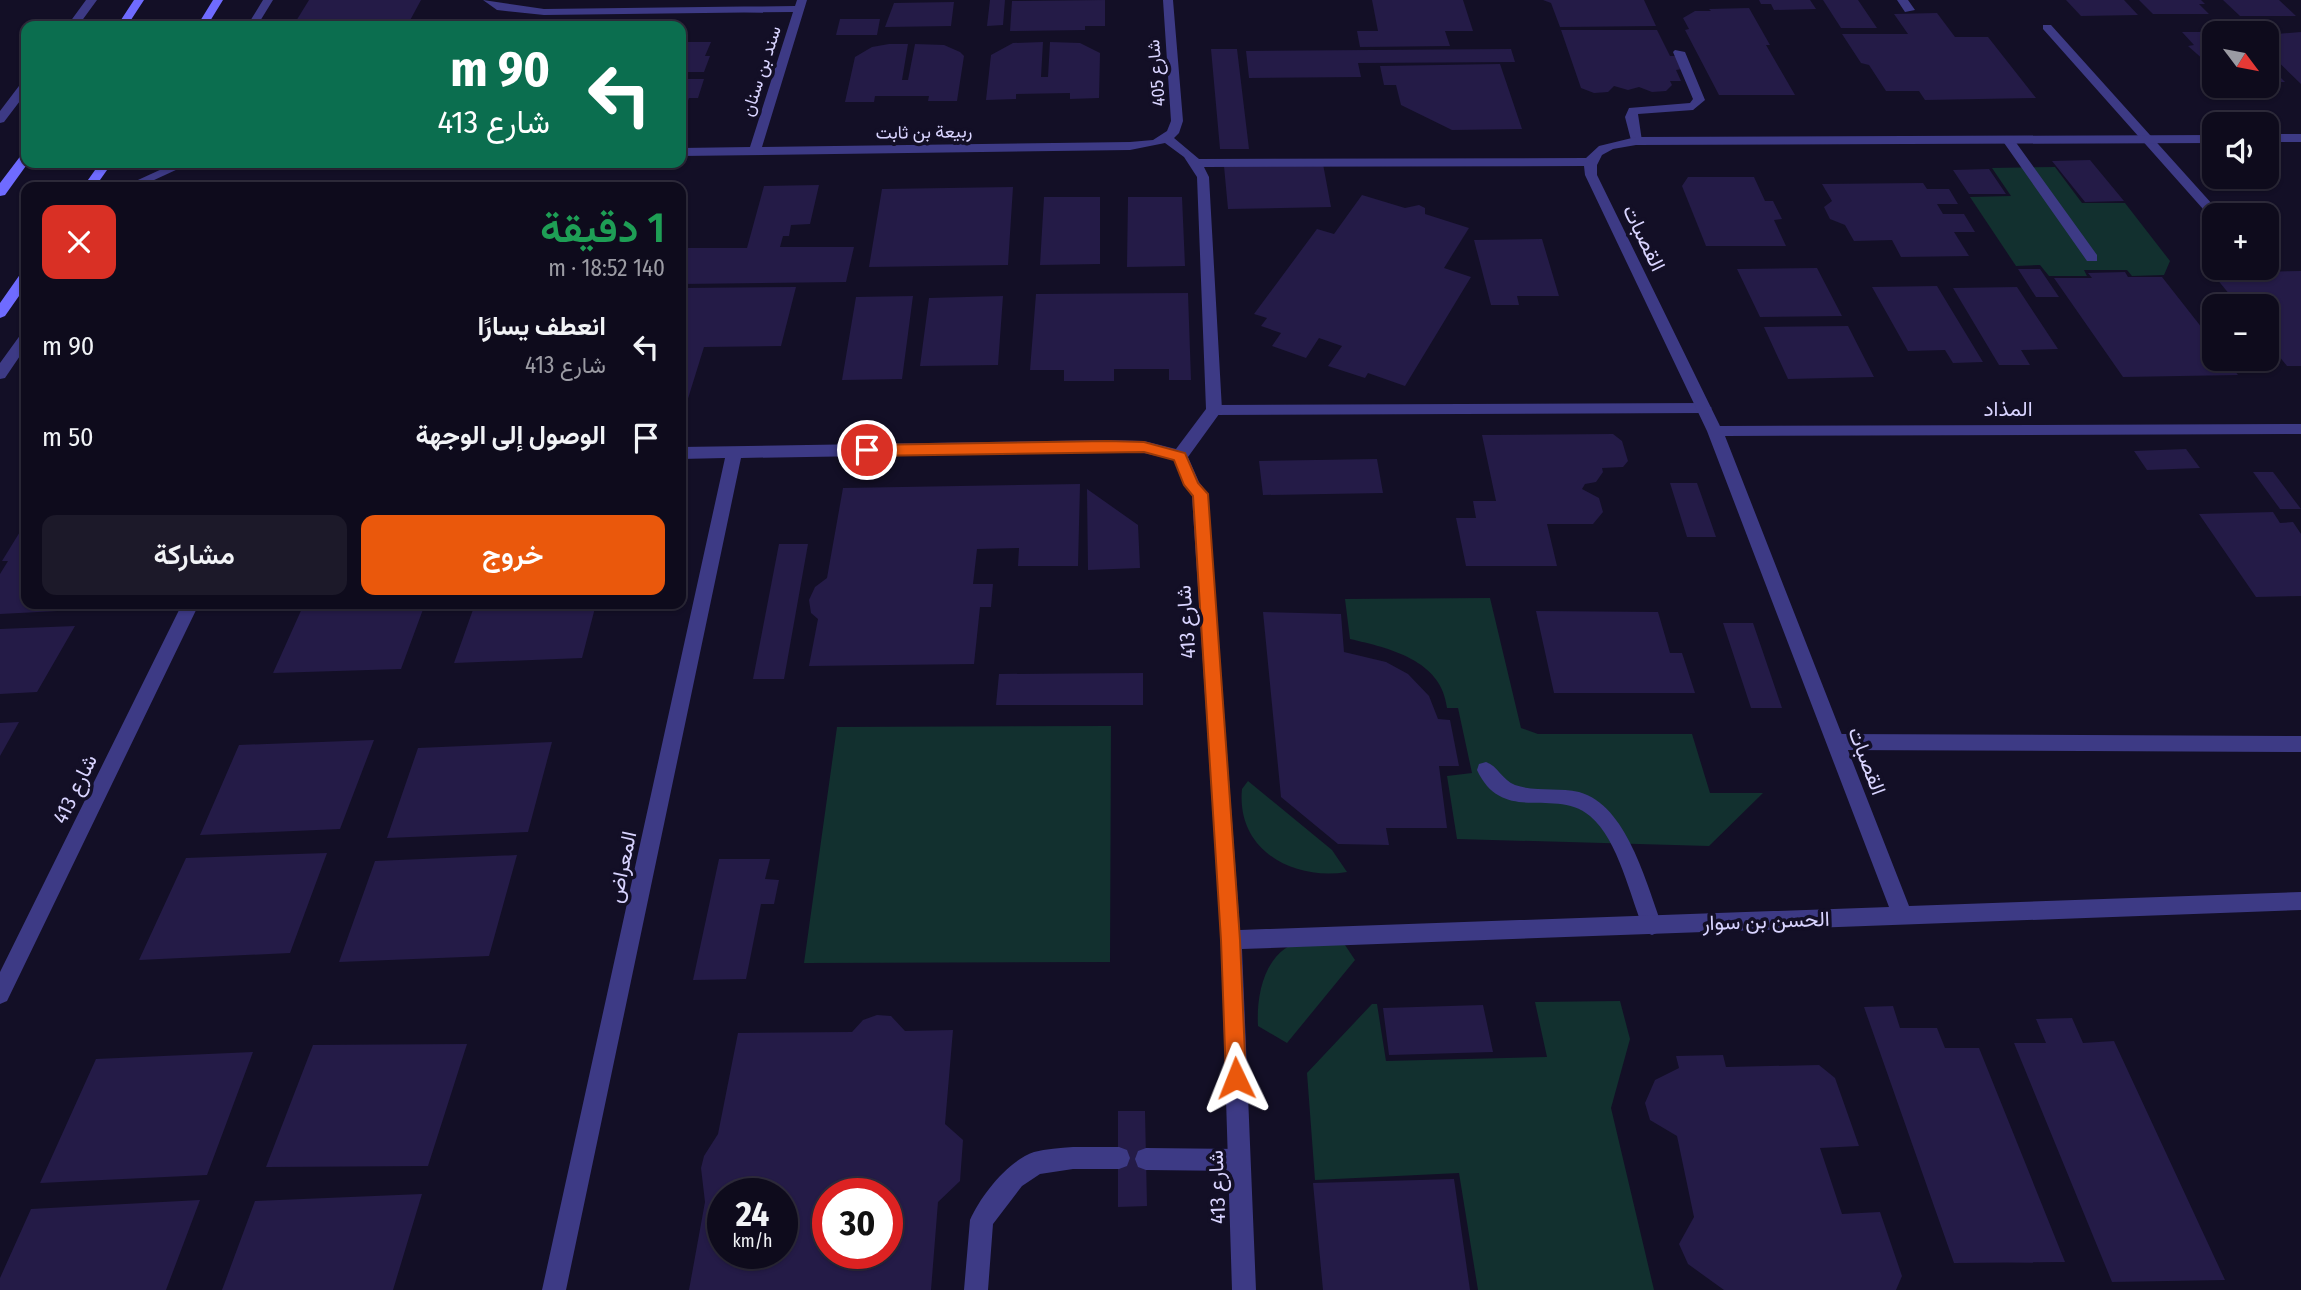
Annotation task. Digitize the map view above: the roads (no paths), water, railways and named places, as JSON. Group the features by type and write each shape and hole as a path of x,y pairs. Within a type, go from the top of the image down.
{"main road":[{"path":"125,21 139,0"},
{"path":"205,21 218,0"},
{"path":"0,192 21,164"},
{"path":"0,313 21,283"}],"street":[{"path":"76,21 92,0"},
{"path":"255,21 268,0"},
{"path":"488,0 501,8 544,12 801,4"},
{"name":"شارع 405","path":"1167,139 1173,133 1177,121 1168,0"},
{"name":"سند بن سنان","path":"754,153 801,4"},
{"path":"2047,27 2205,203"},
{"path":"1636,142 1631,117 1633,110 1693,106 1699,100 1679,52"},
{"path":"0,119 21,92"},
{"path":"2279,138 2301,138"},
{"path":"686,453 1107,446 1144,447 1180,456 1214,410 1203,177 1198,163 1184,148 1167,139"},
{"name":"ربيعة بن ثابت","path":"686,152 1130,146 1167,139"},
{"path":"1198,163 1589,162 1592,155 1606,147 1636,142 2202,139"},
{"path":"2008,140 2092,258"},
{"name":"القصبات","path":"1589,162 1591,175 1715,431 1903,916"},
{"path":"142,182 174,168"},
{"path":"0,374 21,344"},
{"path":"1214,410 1704,408"},
{"name":"المذاد","path":"1715,431 2301,429"},
{"name":"المعراض","path":"554,1290 734,453"},
{"name":"شارع 413","path":"1180,456 1192,485 1200,494 1231,940 1244,1290"},
{"name":"شارع 413","path":"0,993 188,609"},
{"path":"1837,743 2301,744"},
{"path":"1486,770 1492,783 1506,793 1573,798 1597,810 1623,852 1652,925"},
{"name":"الحسن بن سوار","path":"1231,940 2301,901"},
{"path":"976,1290 982,1220 1014,1178 1036,1163 1073,1158 1119,1158"},
{"path":"1146,1159 1239,1160"}]}
